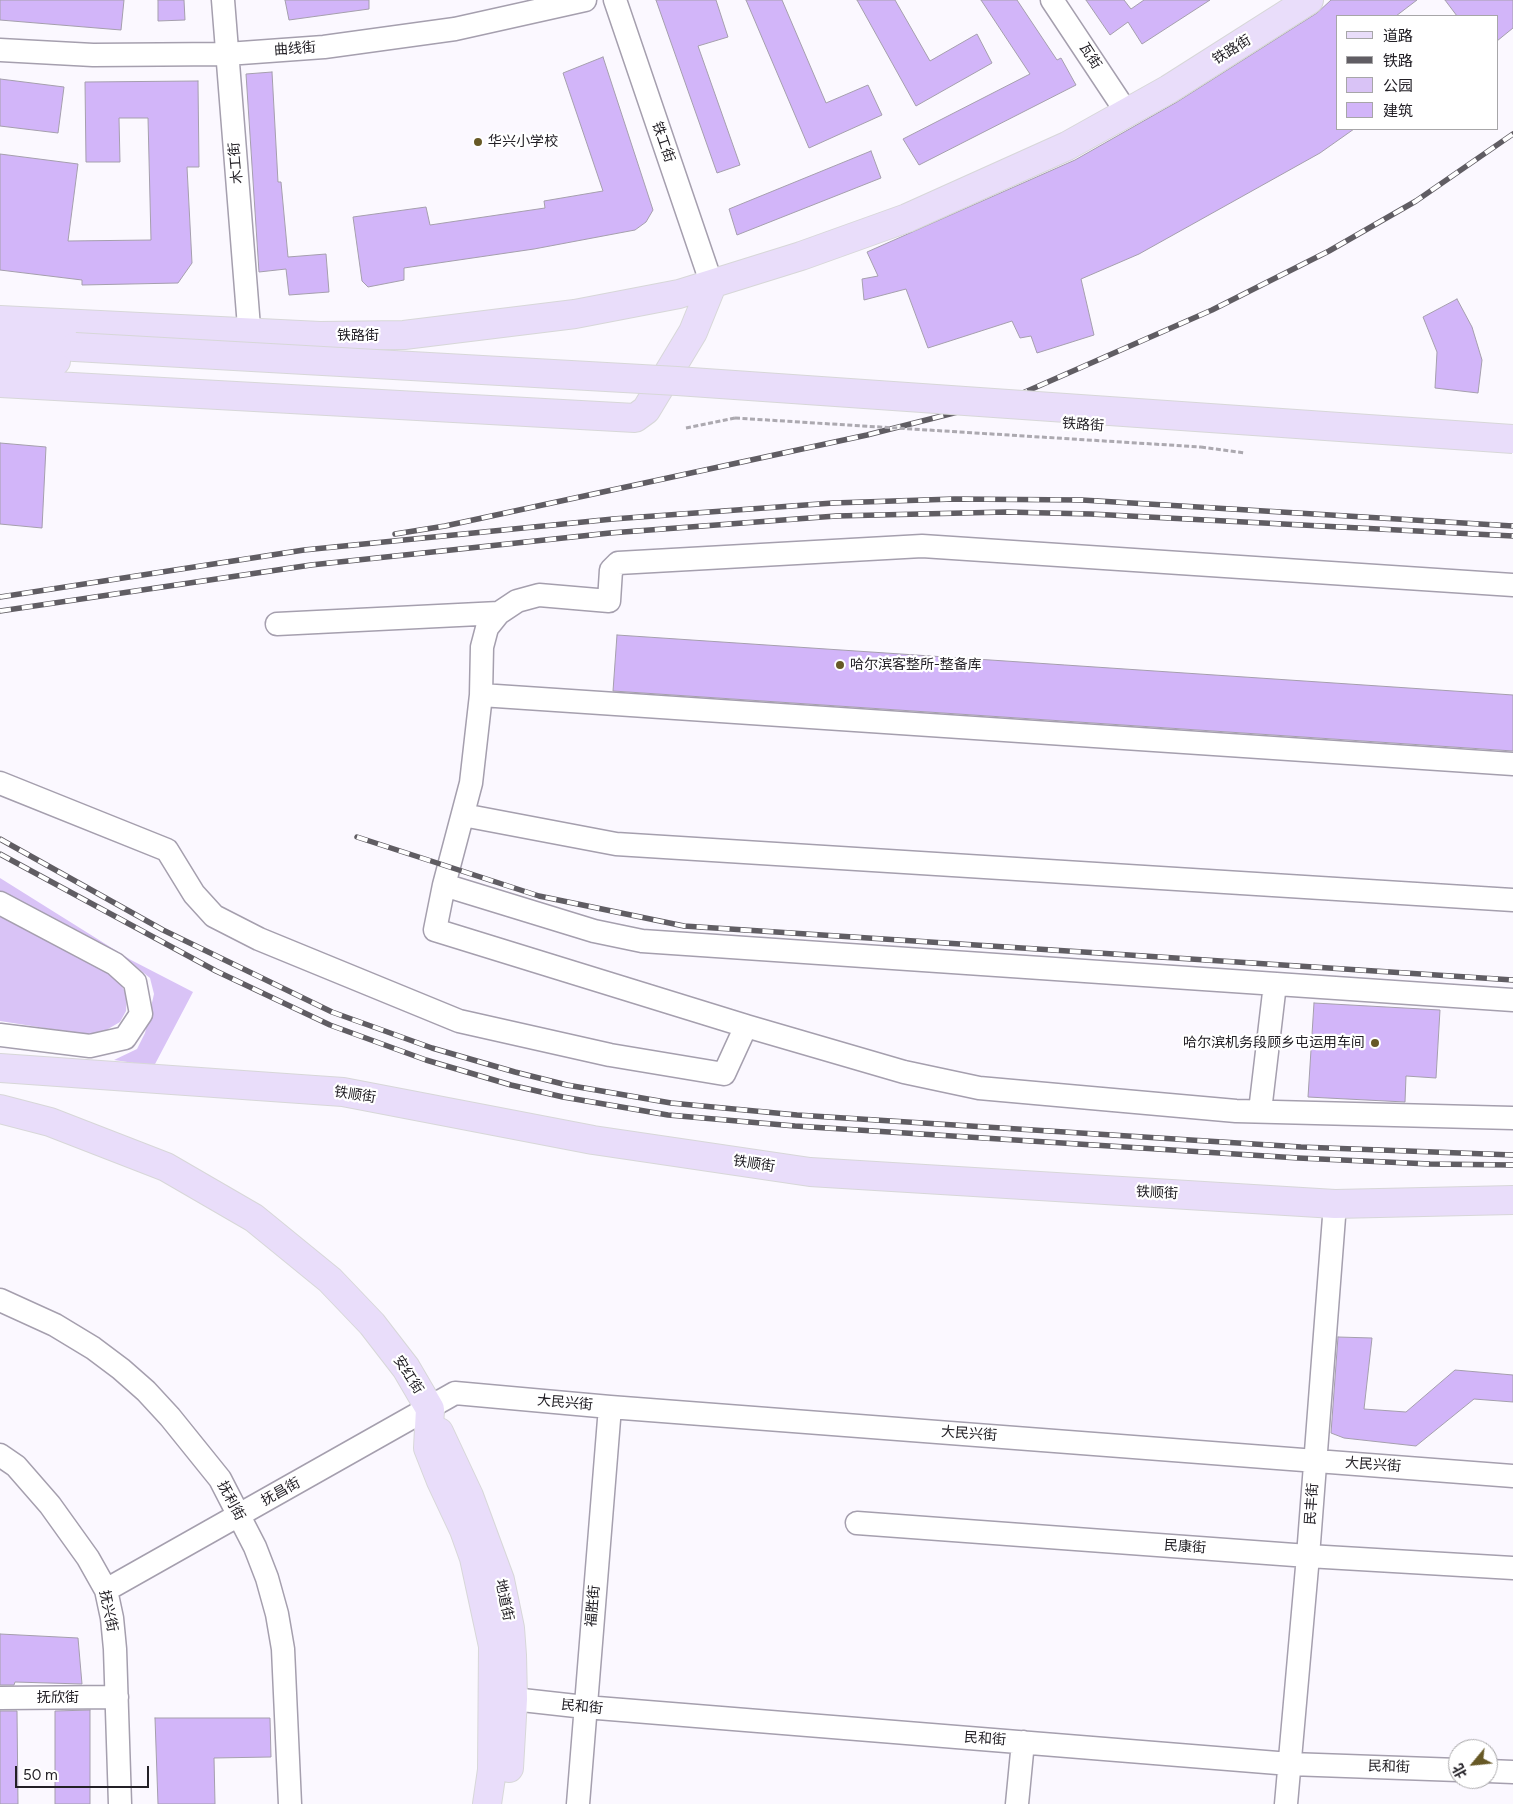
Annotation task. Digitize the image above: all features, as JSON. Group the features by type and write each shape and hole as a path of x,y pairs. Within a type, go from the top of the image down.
{"main road":[{"name":"铁路街","path":"0,320 320,336 404,335 575,314 679,294 801,256 907,218 1067,146 1169,89 1309,0"},
{"path":"0,384 635,418 646,410 693,332 712,285"},
{"path":"0,338 75,354"},
{"name":"铁路街","path":"75,354 1187,432 1513,458"},
{"path":"0,358 75,354 687,382 1513,439"},
{"name":"铁顺街","path":"0,1068 343,1092 593,1140 810,1172 1335,1204 1513,1200"},
{"name":"安红街","path":"0,1109 50,1122 166,1167 254,1218 330,1280 372,1324 406,1368 430,1409 428,1448 440,1481 464,1530 474,1558 493,1646 492,1770 487,1804"},
{"name":"地道街","path":"430,1409 476,1513 500,1580 510,1628 513,1699 506,1804"}],"street":[{"name":"木工街","path":"222,0 249,326"},
{"name":"曲线街","path":"0,50 93,55 227,54 324,47 455,29 585,0"},
{"name":"铁工街","path":"614,0 712,285"},
{"name":"瓦街","path":"1052,0 1127,113"},
{"path":"1513,585 922,546 618,563 612,570 610,601 539,595 517,601 499,613 487,628 482,647 481,695 471,783 444,885 435,930 746,1026 904,1072 979,1088 1260,1112 1513,1118"},
{"path":"277,624 499,613"},
{"path":"481,695 1513,764"},
{"path":"0,783 167,850 194,894 214,916 259,939 459,1021 610,1055 724,1074 746,1026"},
{"path":"464,815 616,844 1513,900"},
{"path":"444,885 594,931 642,941 1513,1000"},
{"path":"0,902 115,964 135,982 141,1014 124,1038 90,1046 0,1035"},
{"path":"1260,1112 1275,984"},
{"name":"民丰街","path":"1286,1804 1316,1461 1335,1204"},
{"name":"抚利街","path":"0,1300 55,1325 93,1348 146,1391 192,1442 220,1479 239,1515 267,1578 277,1614 283,1649 290,1804"},
{"name":"大民兴街","path":"430,1409 455,1393 610,1407 1513,1476"},
{"name":"福胜街","path":"578,1804 610,1407"},
{"name":"抚昌街","path":"106,1590 430,1409"},
{"name":"抚兴街","path":"0,1455 16,1466 44,1498 88,1558 106,1590 114,1641 120,1804"},
{"name":"民康街","path":"857,1523 1308,1556 1513,1568"},
{"name":"抚欣街","path":"0,1698 116,1697"},
{"name":"民和街","path":"513,1699 585,1708 1290,1764 1448,1770"},
{"path":"1017,1804 1023,1742"},
{"path":"1498,1771 1513,1772"}],"path":[{"path":"686,428 735,418 1201,447 1245,453"}],"green space":[{"path":"0,878 131,960 193,992 154,1066 114,1060 137,1049 145,1033 154,994 150,978 130,962 0,893"},
{"path":"0,914 88,961 118,980 127,995 126,1011 120,1022 96,1036 0,1021"}],"building":[{"path":"0,0 124,0 121,30 0,20"},
{"path":"158,0 184,0 185,20 158,21"},
{"path":"285,0 369,0 369,9 289,20"},
{"path":"656,0 716,0 728,37 698,46 740,165 717,173"},
{"path":"746,0 782,0 826,103 868,85 882,115 809,148"},
{"path":"857,0 895,0 930,61 977,34 992,63 916,106"},
{"path":"981,0 1017,0 1057,60 1061,58 1076,85 919,165 903,139 1030,74"},
{"path":"1086,0 1124,0 1131,9 1144,0 1210,0 1142,44 1128,22 1110,35"},
{"path":"1331,0 1417,0 1397,15 1336,15 1336,130 1353,130 1320,153 1139,254 1081,279 1094,335 1037,353 1031,336 1020,338 1012,321 928,348 906,289 864,300 862,279 878,276 867,252 1075,160 1177,102 1317,13"},
{"path":"1445,0 1513,0 1513,28 1498,40 1498,15 1456,15"},
{"path":"603,57 653,210 646,222 635,230 534,249 404,268 404,280 368,287 362,281 353,217 426,207 430,225 545,208 544,201 603,191 563,73"},
{"path":"272,72 278,182 281,182 288,257 326,254 329,292 289,295 286,269 259,272 246,74"},
{"path":"0,79 64,87 58,133 0,126"},
{"path":"198,81 199,167 187,167 192,263 178,283 82,285 82,280 0,270 0,154 78,164 68,241 151,240 148,118 119,118 120,162 86,162 85,82"},
{"path":"871,151 881,178 737,235 729,209"},
{"path":"1457,299 1472,327 1482,360 1478,393 1435,388 1437,352 1423,317"},
{"path":"0,443 46,447 42,528 0,524"},
{"name":"哈尔滨客整所-整备库","path":"617,635 1513,695 1513,751 613,691"},
{"name":"哈尔滨机务段顾乡屯运用车间","path":"1314,1003 1440,1010 1436,1078 1406,1076 1405,1102 1308,1097"},
{"path":"1338,1337 1372,1338 1364,1409 1406,1412 1455,1370 1513,1375 1513,1402 1474,1399 1416,1446 1344,1438 1331,1433"},
{"path":"0,1634 78,1638 82,1684 15,1682 14,1685 0,1685"},
{"path":"90,1710 90,1804 55,1804 55,1711"},
{"path":"0,1711 17,1711 18,1804 0,1804"},
{"path":"155,1718 270,1718 271,1757 214,1758 215,1804 158,1804"}],"railway":[{"path":"395,534 445,526 867,435 1009,399 1212,310 1329,251 1416,201 1513,134"},
{"path":"0,597 304,550 613,519 833,503 954,499 1082,500 1513,526"},
{"path":"0,611 311,565 610,533 836,516 1006,512 1091,514 1513,536"},
{"path":"357,837 539,896 684,926 1513,980"},
{"path":"0,839 163,930 332,1012 432,1048 567,1085 671,1103 797,1115 1301,1147 1513,1155"},
{"path":"0,854 216,971 330,1025 426,1060 511,1085 563,1097 668,1115 795,1126 1298,1158 1430,1164 1513,1165"}],"place":[{"name":"华兴小学校","path":"478,142"},
{"name":"哈尔滨客整所-整备库","path":"840,665"},
{"name":"哈尔滨机务段顾乡屯运用车间","path":"1375,1043"}]}
